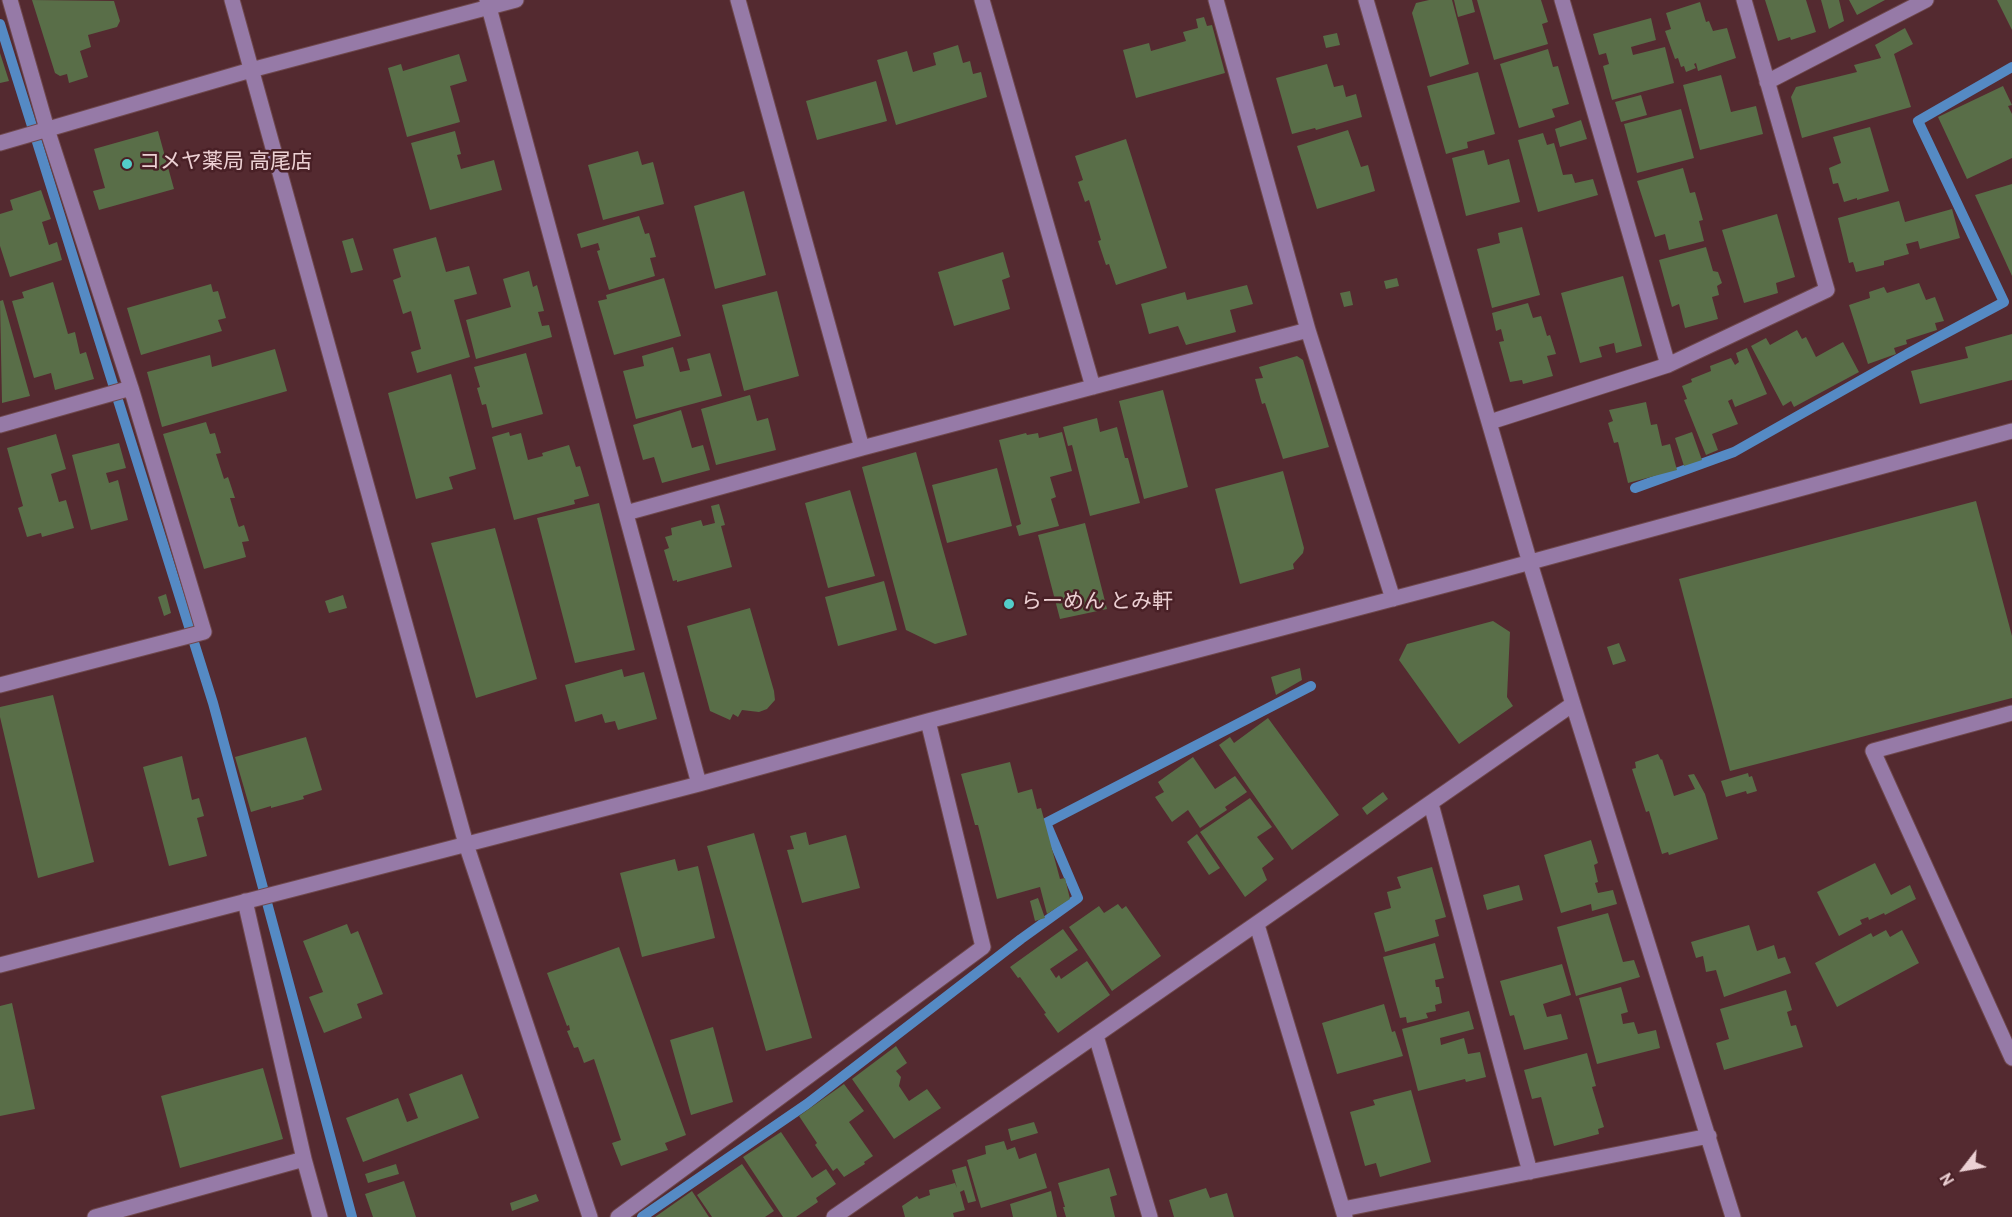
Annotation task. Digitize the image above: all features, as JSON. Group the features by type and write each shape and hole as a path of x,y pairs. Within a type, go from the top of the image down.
{"street":[{"path":"0,685 204,632 131,388 47,129 10,0"},
{"path":"232,0 466,844 590,1217"},
{"path":"0,143 488,3 516,0"},
{"path":"738,0 862,448"},
{"path":"982,0 1093,387"},
{"path":"1216,0 1308,330 1393,599"},
{"path":"1366,0 1530,563 1733,1217"},
{"path":"1562,0 1668,365"},
{"path":"1490,422 1668,365 1827,290 1744,0"},
{"path":"1767,82 1926,0"},
{"path":"488,3 699,784"},
{"path":"626,513 1308,330"},
{"path":"0,425 131,388"},
{"path":"0,965 699,784 927,721 1530,563 2012,431"},
{"path":"834,1217 1573,704"},
{"path":"2012,713 1873,751 2012,1058"},
{"path":"618,1217 983,947 927,721"},
{"path":"1431,804 1530,1172"},
{"path":"244,901 304,1159 320,1217"},
{"path":"1257,925 1344,1213 1709,1136"},
{"path":"1095,1036 1150,1217"},
{"path":"95,1217 304,1159"}],"building":[{"path":"32,0 114,1 120,21 117,27 88,35 91,47 80,51 88,77 69,83 67,74 60,76 55,73"},
{"path":"1429,0 1452,0 1469,64 1430,77 1412,13 1416,3"},
{"path":"1454,0 1472,0 1475,12 1458,17"},
{"path":"1477,0 1541,0 1548,22 1542,24 1548,44 1494,60"},
{"path":"1765,0 1806,0 1816,32 1791,40 1790,37 1778,41"},
{"path":"1821,0 1839,0 1844,21 1829,29"},
{"path":"1849,0 1885,0 1857,15"},
{"path":"1997,0 2012,0 2012,30"},
{"path":"1700,2 1706,22 1709,21 1713,31 1727,28 1736,58 1698,71 1696,63 1694,64 1696,68 1686,72 1684,66 1681,67 1678,58 1675,59 1665,31 1671,29 1666,13"},
{"path":"1204,17 1207,26 1212,25 1225,73 1136,98 1123,50 1149,43 1151,51 1186,41 1183,32 1198,28 1196,19"},
{"path":"1651,18 1656,40 1631,47 1633,55 1665,47 1674,83 1612,100 1603,66 1609,64 1606,53 1599,55 1593,34"},
{"path":"1905,28 1913,44 1894,54 1911,107 1802,138 1791,97 1796,87 1857,72 1854,65 1881,58 1875,45"},
{"path":"1337,33 1340,45 1326,48 1323,36"},
{"path":"958,45 963,63 970,61 973,74 981,72 987,97 896,125 877,60 907,51 913,72 936,65 933,53"},
{"path":"1548,49 1553,67 1558,66 1569,104 1552,109 1555,117 1519,128 1500,64"},
{"path":"0,53 9,81 0,83"},
{"path":"459,54 467,81 450,86 460,122 407,137 388,68 401,64 403,71"},
{"path":"1327,64 1334,87 1343,85 1346,97 1356,94 1362,117 1292,134 1276,78"},
{"path":"1478,72 1495,134 1467,142 1468,148 1446,154 1427,86"},
{"path":"1721,75 1731,112 1756,106 1763,134 1700,150 1683,85"},
{"path":"876,81 887,121 817,140 806,101"},
{"path":"2003,86 2012,105 2008,106 2012,114 2012,158 1967,179 1938,117"},
{"path":"1641,95 1647,115 1621,122 1615,102"},
{"path":"1681,109 1694,158 1637,173 1624,124"},
{"path":"1581,120 1587,139 1560,147 1555,129"},
{"path":"1870,127 1889,191 1844,202 1838,183 1833,184 1829,168 1841,163 1833,137"},
{"path":"1348,130 1361,167 1368,165 1375,191 1317,209 1297,146"},
{"path":"158,131 174,189 99,210 93,191 105,188 94,149"},
{"path":"455,131 461,154 457,155 461,169 494,160 502,190 430,210 411,143"},
{"path":"1543,133 1547,145 1554,143 1563,175 1572,174 1575,183 1593,179 1598,195 1538,212 1518,140"},
{"path":"1126,139 1167,268 1116,285 1098,241 1101,240 1089,200 1085,202 1078,182 1083,180 1075,156"},
{"path":"1484,150 1488,165 1509,159 1520,202 1466,216 1452,158"},
{"path":"638,151 642,165 653,162 664,204 603,220 588,165"},
{"path":"1683,168 1690,193 1695,192 1703,220 1699,221 1704,241 1669,250 1665,234 1655,237 1637,181"},
{"path":"2012,184 2012,276 1975,195"},
{"path":"41,190 51,219 42,222 49,245 57,242 62,260 10,277 0,246 0,214 13,210 10,200"},
{"path":"744,191 766,275 715,289 694,206"},
{"path":"1899,201 1905,222 1952,209 1960,238 1920,249 1918,241 1906,244 1909,254 1884,261 1884,265 1856,272 1853,262 1849,263 1838,218"},
{"path":"1777,214 1795,277 1776,283 1778,293 1744,303 1722,230"},
{"path":"639,216 645,234 649,233 656,257 650,258 655,276 609,290 597,251 600,250 598,243 581,248 577,234"},
{"path":"1522,227 1540,295 1492,308 1477,249 1500,243 1498,233"},
{"path":"436,237 446,272 469,266 477,294 454,300 470,357 417,373 411,352 421,349 411,311 403,314 393,280 401,277 393,249"},
{"path":"353,238 363,270 351,273 342,241"},
{"path":"1706,247 1713,271 1718,272 1722,283 1717,286 1719,295 1712,297 1718,319 1685,328 1679,304 1672,307 1659,260"},
{"path":"1003,252 1010,277 1002,280 1010,309 954,326 938,272"},
{"path":"529,271 533,287 537,285 544,311 538,312 542,326 549,325 552,337 476,359 466,320 511,307 503,279"},
{"path":"1623,276 1642,346 1616,353 1614,343 1599,347 1602,357 1580,363 1561,293"},
{"path":"664,278 681,336 614,355 598,301 607,299 606,295"},
{"path":"1397,278 1399,286 1386,289 1384,281"},
{"path":"53,282 68,334 75,332 80,354 86,352 94,379 55,390 51,373 34,378 12,301 24,298 22,292"},
{"path":"1919,283 1926,300 1935,297 1944,321 1935,323 1937,330 1906,340 1907,344 1894,348 1896,354 1868,364 1849,305 1870,298 1869,292 1884,287 1887,293"},
{"path":"211,284 213,292 218,291 226,318 218,320 222,331 141,355 127,308"},
{"path":"1247,285 1253,304 1230,310 1236,332 1186,345 1178,326 1149,334 1141,304 1185,292 1187,300"},
{"path":"777,291 799,376 744,391 722,305"},
{"path":"1350,291 1353,305 1344,307 1340,293"},
{"path":"3,300 30,396 2,403 0,301"},
{"path":"1528,303 1533,318 1541,316 1556,354 1547,356 1553,376 1523,384 1522,380 1510,382 1499,342 1504,341 1501,329 1496,331 1492,313"},
{"path":"1797,330 1802,339 1806,337 1816,357 1843,342 1859,372 1794,407 1791,401 1783,406 1751,346 1766,338 1770,345"},
{"path":"2012,334 2012,380 1920,404 1911,371 1968,358 1965,347"},
{"path":"673,347 680,372 690,370 687,359 710,353 722,396 636,419 623,371 644,366 642,356"},
{"path":"1747,348 1767,394 1735,407 1732,399 1728,401 1738,424 1712,434 1718,450 1706,455 1684,400 1687,399 1682,386 1692,382 1691,379 1711,371 1710,366 1731,358 1735,365 1739,362 1736,353"},
{"path":"275,349 287,391 162,427 147,372 210,355 212,367"},
{"path":"526,353 543,414 492,428 486,404 482,405 474,367"},
{"path":"1297,356 1303,360 1329,447 1283,459 1255,379 1263,378 1259,367"},
{"path":"451,374 476,469 449,477 453,489 416,499 388,393"},
{"path":"1163,390 1188,487 1144,499 1119,401"},
{"path":"750,395 757,421 768,418 776,450 716,465 701,409"},
{"path":"1646,402 1651,425 1657,424 1662,446 1670,444 1677,470 1628,483 1618,442 1614,443 1608,423 1613,421 1609,410"},
{"path":"681,410 692,448 703,445 710,470 662,483 654,457 643,460 633,425"},
{"path":"1097,418 1100,432 1117,427 1140,503 1090,516 1072,445 1068,446 1063,427"},
{"path":"206,422 210,434 215,433 221,453 216,454 224,479 228,477 235,498 230,498 238,525 239,527 244,525 249,541 242,542 246,557 204,569 163,434"},
{"path":"509,432 510,436 521,433 528,460 569,445 576,467 580,466 589,496 574,500 575,504 514,520 492,437"},
{"path":"1062,432 1072,471 1050,477 1056,497 1051,499 1059,526 1019,536 1016,526 1021,524 999,440 1026,433 1027,435 1038,433 1039,438"},
{"path":"1692,432 1702,460 1684,466 1675,438"},
{"path":"56,434 66,469 51,474 59,502 66,500 74,528 42,537 41,533 27,537 18,508 23,506 7,448"},
{"path":"119,443 126,468 106,473 109,483 118,480 128,520 91,530 72,455"},
{"path":"916,452 967,635 935,644 906,630 862,467"},
{"path":"997,468 1012,526 947,543 932,485"},
{"path":"1283,471 1304,548 1303,553 1293,564 1294,569 1240,584 1215,489"},
{"path":"850,490 875,576 828,588 805,503"},
{"path":"1976,501 2012,636 2012,698 1730,771 1679,579"},
{"path":"599,503 635,650 575,663 537,518"},
{"path":"719,504 725,525 721,526 732,567 677,582 677,580 673,581 664,550 669,548 665,537 672,535 671,528 701,520 703,526 715,523 711,506"},
{"path":"1085,523 1107,609 1060,619 1038,535"},
{"path":"495,528 537,679 476,698 431,543"},
{"path":"884,581 897,630 838,646 825,597"},
{"path":"166,594 171,613 164,616 158,597"},
{"path":"343,595 347,608 329,613 325,601"},
{"path":"750,608 775,700 767,709 759,712 742,710 738,717 733,714 730,720 710,711 687,626"},
{"path":"1493,621 1510,632 1507,697 1513,706 1459,744 1399,660 1407,644"},
{"path":"1619,643 1626,661 1613,665 1607,647"},
{"path":"1300,668 1302,680 1276,695 1271,677"},
{"path":"622,669 624,677 644,672 657,719 618,730 615,721 605,723 602,714 575,722 565,685"},
{"path":"53,695 94,862 38,878 0,717 0,707"},
{"path":"1268,718 1339,815 1292,850 1219,745 1230,737 1234,743"},
{"path":"306,737 322,790 303,796 304,799 251,812 235,757"},
{"path":"1658,754 1662,759 1674,796 1695,789 1688,775 1694,774 1705,794 1718,839 1669,855 1668,852 1662,854 1649,811 1646,812 1632,769 1636,768 1635,762"},
{"path":"182,756 192,800 199,798 204,816 197,818 207,856 169,866 143,767"},
{"path":"1193,757 1215,789 1235,776 1247,792 1225,807 1227,810 1200,828 1188,810 1172,822 1155,797 1164,792 1158,782"},
{"path":"1010,762 1018,793 1032,789 1037,809 1041,808 1060,879 1065,878 1070,899 1047,914 1040,887 997,899 978,825 975,825 961,774"},
{"path":"1748,773 1749,777 1752,776 1757,791 1747,794 1746,791 1726,797 1721,781"},
{"path":"1383,792 1388,799 1367,815 1362,808"},
{"path":"1250,798 1272,827 1257,837 1274,859 1262,868 1267,880 1245,897 1200,832"},
{"path":"806,832 809,845 846,835 860,888 802,903 787,850 794,849 790,836"},
{"path":"754,833 812,1038 766,1051 707,846"},
{"path":"1197,834 1220,868 1209,875 1187,842"},
{"path":"1591,840 1598,863 1594,865 1598,893 1613,890 1617,904 1592,911 1591,904 1561,913 1544,855"},
{"path":"675,859 678,871 698,866 715,938 642,957 620,873"},
{"path":"1875,863 1891,895 1910,885 1916,899 1885,915 1884,913 1869,920 1868,917 1860,920 1862,924 1839,936 1817,892"},
{"path":"1432,867 1446,917 1435,920 1439,936 1385,952 1374,913 1391,908 1387,892 1401,888 1397,877"},
{"path":"1519,885 1523,900 1487,910 1483,895"},
{"path":"1038,898 1045,918 1035,921 1030,901"},
{"path":"1118,904 1122,909 1126,906 1161,956 1112,991 1069,927 1099,906 1104,913"},
{"path":"1608,913 1623,962 1634,960 1640,977 1576,996 1557,927"},
{"path":"347,924 351,934 358,931 383,994 357,1004 362,1018 324,1033 309,997 323,992 303,941"},
{"path":"1749,925 1757,951 1774,945 1778,959 1785,957 1791,973 1724,997 1716,970 1706,972 1703,956 1696,958 1691,942"},
{"path":"1063,929 1078,950 1050,969 1056,978 1059,975 1061,979 1087,961 1110,995 1058,1033 1020,977 1018,978 1010,967"},
{"path":"1886,930 1890,937 1902,930 1919,963 1837,1007 1815,963 1871,933 1873,937"},
{"path":"1435,943 1444,978 1435,980 1442,1003 1435,1005 1436,1011 1426,1013 1428,1018 1407,1023 1406,1017 1400,1018 1383,957"},
{"path":"619,947 686,1135 665,1143 668,1150 621,1166 612,1143 621,1140 594,1059 584,1063 578,1047 574,1048 567,1031 570,1030 569,1025 567,1026 547,973"},
{"path":"1562,964 1571,995 1543,1004 1547,1017 1561,1014 1568,1039 1524,1050 1514,1015 1510,1016 1500,981"},
{"path":"1621,987 1628,1012 1621,1014 1623,1024 1634,1022 1638,1034 1656,1030 1660,1048 1597,1064 1579,998"},
{"path":"1786,990 1792,1010 1787,1012 1791,1026 1796,1025 1803,1047 1724,1070 1716,1043 1729,1039 1720,1009"},
{"path":"12,1003 35,1109 0,1116 0,1006"},
{"path":"1384,1004 1392,1032 1395,1031 1403,1056 1337,1074 1322,1023"},
{"path":"1469,1011 1474,1029 1440,1038 1441,1045 1464,1038 1468,1054 1480,1052 1486,1077 1466,1082 1465,1079 1418,1091 1402,1029"},
{"path":"713,1027 733,1102 691,1115 670,1040"},
{"path":"896,1046 907,1063 896,1071 901,1077 899,1086 909,1101 927,1089 941,1108 894,1139 852,1079"},
{"path":"1587,1053 1596,1086 1592,1087 1604,1127 1598,1129 1599,1134 1554,1146 1541,1097 1532,1099 1524,1070"},
{"path":"263,1068 283,1139 180,1168 161,1096"},
{"path":"462,1074 479,1118 363,1162 346,1118 398,1098 407,1122 418,1118 409,1094"},
{"path":"844,1084 864,1111 849,1122 873,1156 844,1177 837,1168 833,1171 799,1116"},
{"path":"1411,1090 1431,1162 1380,1177 1376,1163 1365,1166 1350,1112 1375,1105 1373,1100"},
{"path":"1034,1122 1038,1133 1011,1141 1008,1129"},
{"path":"781,1132 812,1178 826,1169 836,1184 816,1198 818,1202 796,1217 783,1217 743,1157"},
{"path":"1004,1141 1007,1150 1015,1147 1019,1159 1036,1153 1047,1188 981,1208 967,1160 986,1154 985,1146"},
{"path":"396,1164 399,1174 368,1183 365,1174"},
{"path":"742,1164 774,1211 765,1217 712,1217 697,1195"},
{"path":"966,1166 976,1201 968,1203 964,1190 960,1192 965,1210 953,1213 954,1217 905,1217 902,1206 917,1196 919,1199 930,1195 929,1190 955,1183 957,1188 952,1170"},
{"path":"1109,1168 1117,1195 1110,1197 1115,1217 1066,1217 1058,1183"},
{"path":"404,1181 416,1217 373,1217 365,1194"},
{"path":"1206,1188 1210,1198 1227,1193 1234,1217 1174,1217 1169,1200"},
{"path":"692,1191 709,1217 655,1217"},
{"path":"1051,1191 1057,1217 1013,1217 1010,1204"},
{"path":"536,1194 539,1201 512,1211 510,1203"}],"waterway":[{"path":"0,24 213,703 352,1217"},
{"path":"1635,488 1734,452 2004,302 1918,121 2012,67"},
{"path":"642,1217 807,1104 1021,939 1078,898 1046,823 1311,686"}],"place":[{"name":"コメヤ薬局 高尾店","path":"127,164"},
{"name":"らーめん とみ軒","path":"1009,604"}]}
